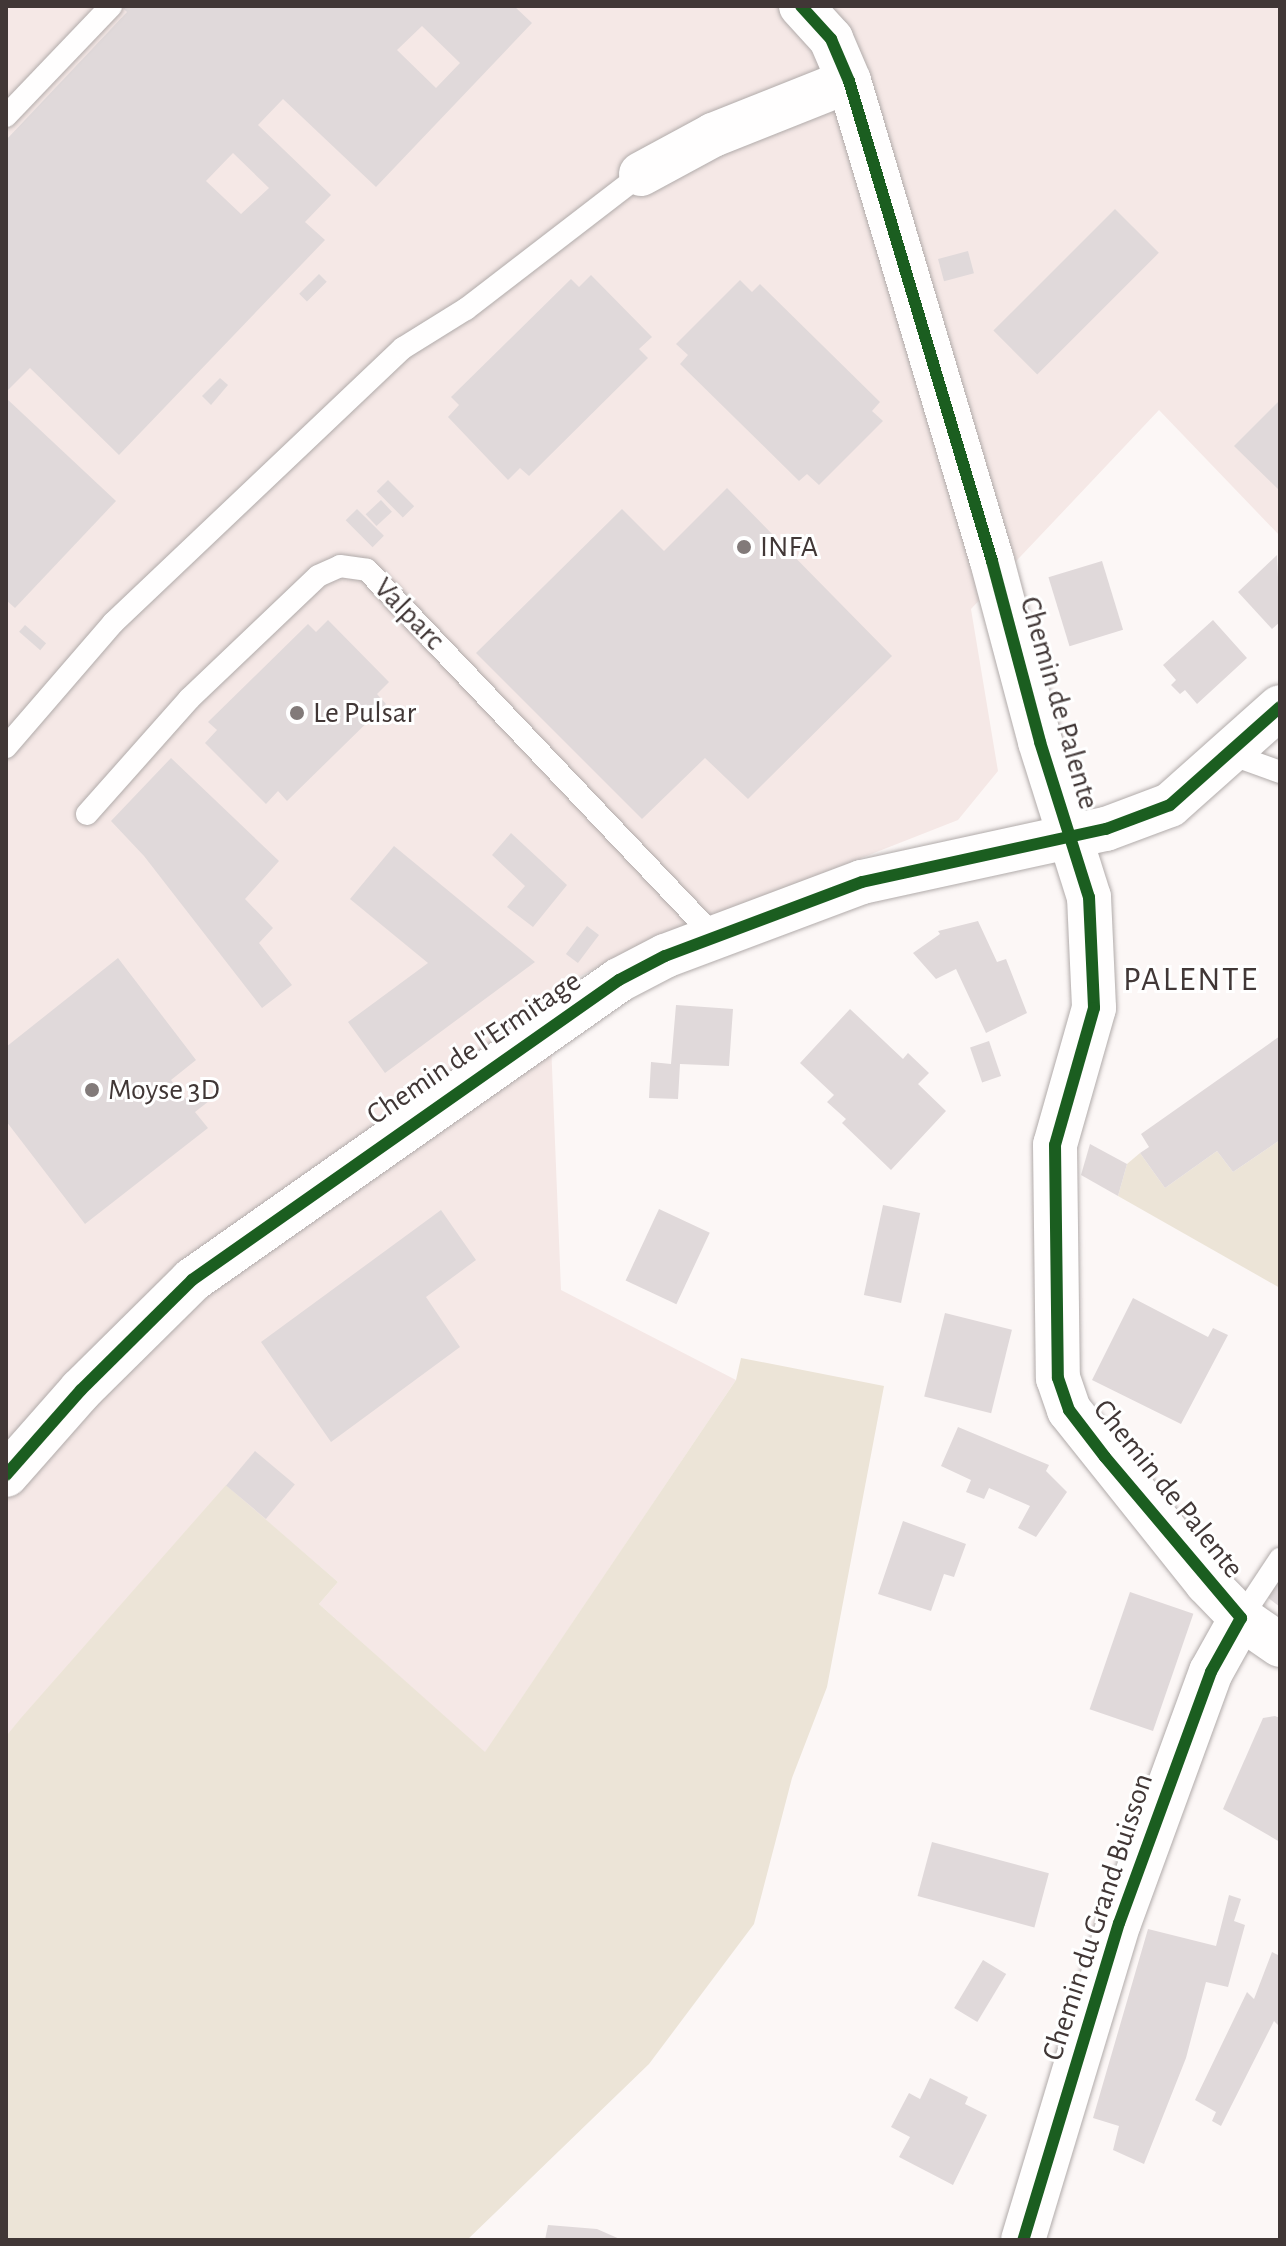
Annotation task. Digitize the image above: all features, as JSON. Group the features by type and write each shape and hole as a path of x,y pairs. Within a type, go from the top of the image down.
{"street":[{"name":"Chemin de Palente","path":"801,6 828,22 849,81 1091,908 1094,1008 1055,1145 1058,1378 1069,1410 1105,1457 1241,1618 1280,1645"},
{"path":"641,174 713,135 849,81"},
{"name":"Chemin de l'Ermitage","path":"6,1475 81,1390 192,1280 619,980 715,937 862,882 1070,837 1170,805 1280,707"},
{"name":"Chemin du Grand Buisson","path":"1023,2240 1119,1923 1211,1672 1241,1618"}],"lane":[{"path":"6,116 111,6"},
{"path":"6,747 113,623 403,348 466,309 641,174"},
{"name":"Valparc","path":"87,814 189,699 318,576 340,566 367,570 715,937"},
{"path":"1230,754 1280,772"},
{"path":"1241,1618 1280,1559"}],"shaded area":[{"path":"6,6 1280,6 1280,536 1159,410 971,609 998,771 958,820 637,946 549,993 561,1290 736,1380 485,1753 319,1604 338,1582 226,1486 6,1736"},
{"path":"1280,1140 1280,1288 1118,1196 1127,1164 1140,1153 1165,1188 1217,1151 1233,1172"},
{"path":"741,1358 884,1386 827,1687 792,1778 754,1924 649,2064 467,2240 6,2240 6,1736 21,1718 226,1485 338,1582 319,1604 485,1752 736,1380"}],"building":[{"path":"121,6 514,6 532,23 376,187 283,99 258,125 331,195 305,222 325,240 119,455 30,368 6,392 6,140 127,12","holes":["422,26 460,63 436,88 397,50","233,153 269,188 241,214 206,181"]},
{"path":"1115,209 1159,253 1037,374 993,331"},
{"path":"968,251 974,273 944,281 938,259"},
{"path":"319,274 327,282 307,302 299,294"},
{"path":"591,275 652,337 639,349 648,358 529,476 520,468 508,480 448,417 459,405 451,397 571,279 579,287"},
{"path":"740,280 752,292 760,284 880,402 872,411 883,421 819,485 807,474 799,481 680,364 688,355 676,344"},
{"path":"220,378 228,385 211,405 202,396"},
{"path":"6,398 116,501 15,608 6,600"},
{"path":"1280,400 1280,491 1234,446"},
{"path":"388,480 414,506 403,517 377,491"},
{"path":"727,488 892,656 748,799 705,758 642,819 476,653 622,509 664,551"},
{"path":"381,500 392,512 377,526 366,514"},
{"path":"357,509 384,536 373,547 346,520"},
{"path":"1277,555 1280,622 1272,629 1238,592"},
{"path":"1102,561 1123,630 1069,646 1048,577"},
{"name":"Le Pulsar","path":"328,620 389,682 377,694 386,704 287,801 278,791 266,804 205,743 217,730 208,722 308,624 316,632"},
{"path":"1213,620 1247,658 1197,704 1185,690 1180,694 1171,685 1176,680 1163,665"},
{"path":"25,625 46,643 40,650 19,632"},
{"path":"171,758 279,861 245,899 273,928 259,943 292,985 262,1008 144,856 111,821"},
{"path":"511,833 567,885 533,927 507,907 525,886 492,855"},
{"path":"394,846 535,962 385,1073 348,1022 428,963 350,899"},
{"path":"978,921 997,962 1006,959 1027,1013 986,1033 956,969 936,979 913,953 940,934 938,931"},
{"path":"587,926 599,935 578,963 566,954"},
{"name":"Moyse 3D","path":"118,958 196,1060 171,1080 185,1099 199,1088 209,1101 195,1112 208,1128 85,1224 6,1121 6,1047"},
{"path":"676,1005 733,1009 729,1066 680,1064 678,1099 649,1098 651,1062 671,1064"},
{"path":"850,1009 903,1059 908,1053 929,1073 918,1084 946,1111 891,1170 842,1123 846,1119 827,1102 834,1095 800,1063"},
{"path":"1280,1036 1280,1140 1233,1172 1217,1151 1165,1188 1140,1153 1149,1147 1141,1134"},
{"path":"989,1041 1001,1076 982,1082 970,1048"},
{"path":"1090,1144 1127,1164 1118,1196 1081,1175"},
{"path":"883,1205 920,1213 901,1303 864,1295"},
{"path":"659,1209 710,1233 676,1304 626,1281"},
{"path":"441,1210 476,1260 426,1297 460,1347 331,1442 261,1342"},
{"path":"1133,1298 1208,1337 1213,1328 1228,1335 1181,1424 1092,1380"},
{"path":"945,1313 1012,1330 991,1413 924,1396"},
{"path":"958,1427 1049,1465 1046,1471 1067,1492 1036,1537 1018,1528 1030,1506 989,1488 984,1499 966,1492 971,1480 941,1466"},
{"path":"255,1451 295,1484 266,1519 226,1485"},
{"path":"903,1521 966,1544 954,1577 944,1574 931,1611 878,1594"},
{"path":"1280,1578 1280,1607 1267,1597"},
{"path":"1130,1592 1193,1614 1153,1731 1090,1709"},
{"path":"1263,1718 1280,1718 1280,1842 1223,1809"},
{"path":"932,1842 1049,1873 1034,1927 918,1896"},
{"path":"1229,1895 1241,1899 1234,1921 1245,1925 1228,1987 1206,1982 1186,2058 1144,2164 1113,2150 1119,2126 1093,2118 1148,1929 1216,1946"},
{"path":"1272,1952 1280,1956 1280,2027 1274,2021 1221,2126 1212,2121 1216,2112 1195,2100 1247,1992 1254,1999"},
{"path":"983,1960 1006,1974 977,2022 954,2008"},
{"path":"930,2078 968,2097 965,2104 987,2115 953,2185 899,2157 910,2137 891,2127 909,2093 920,2099"},
{"path":"548,2225 597,2229 622,2240 545,2240"}],"cycle path":[{"path":"801,6 831,39 849,81 992,561 1040,742 1089,897 1094,1008 1055,1145 1058,1378 1069,1410 1241,1618 1211,1672 1119,1923 1023,2240"},
{"path":"6,1475 81,1390 192,1280 619,980 665,956 862,882 1106,829 1170,805 1280,707"}],"place":[{"name":"INFA","path":"744,547"},
{"name":"Le Pulsar","path":"297,713"},
{"name":"Moyse 3D","path":"92,1090"}],"district":[{"name":"PALENTE","path":"1191,981"}]}
